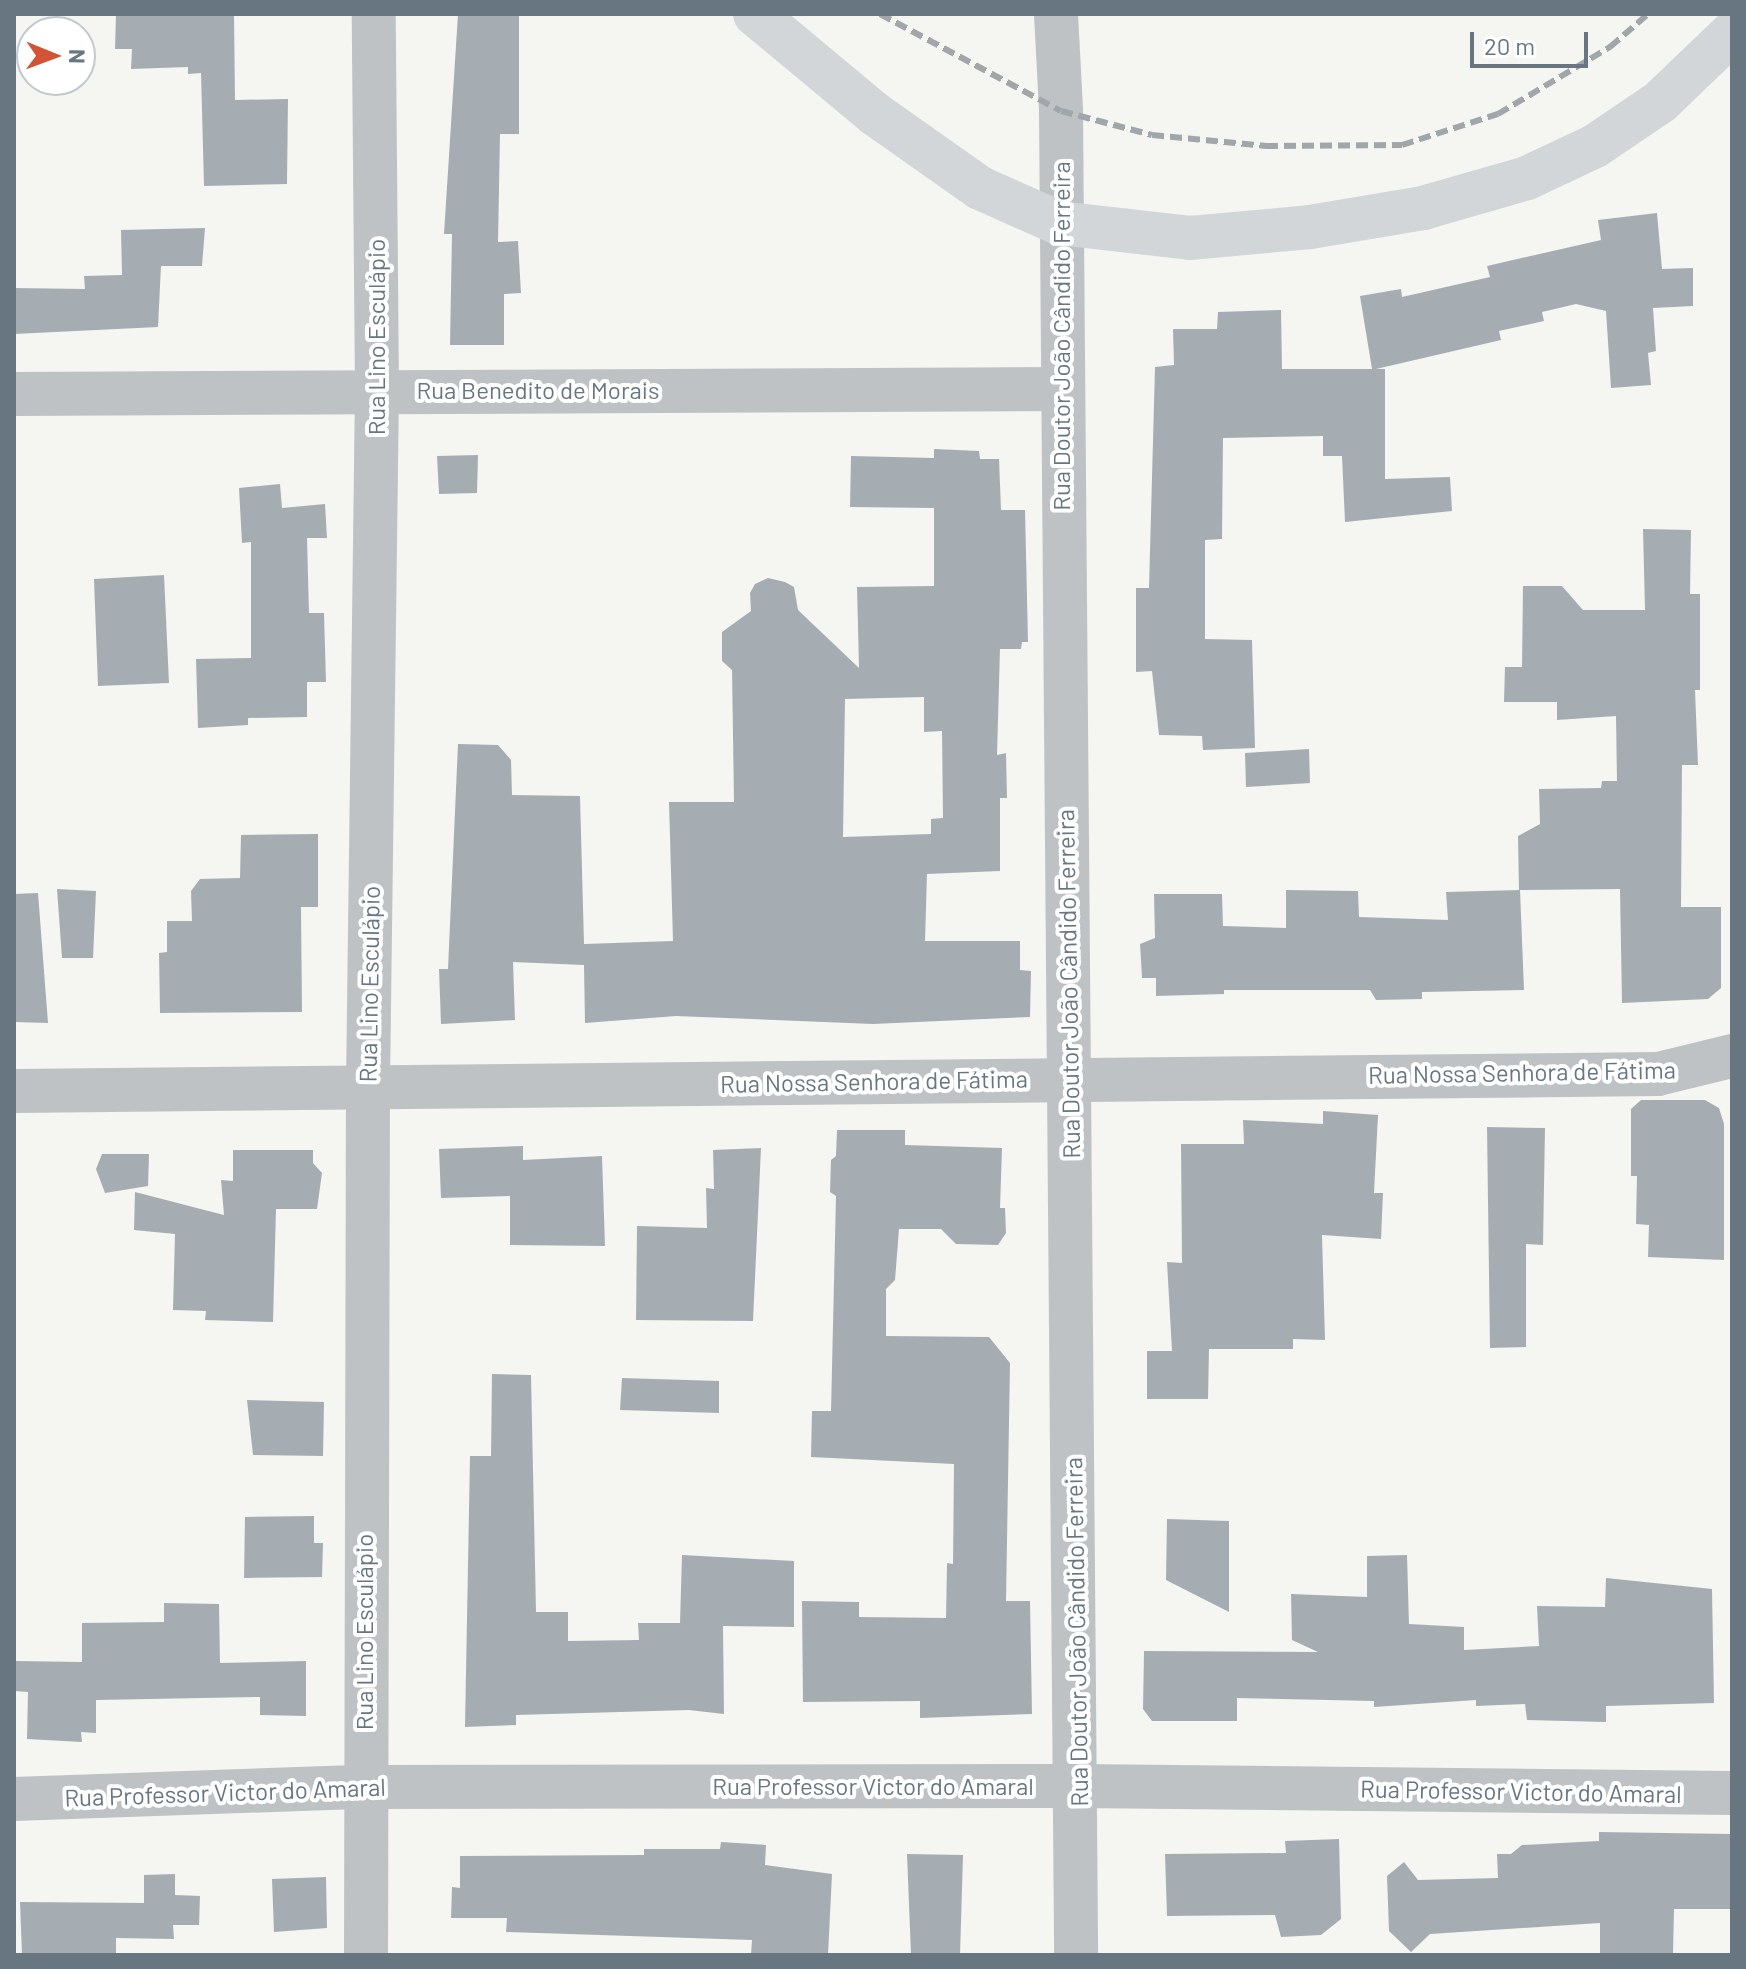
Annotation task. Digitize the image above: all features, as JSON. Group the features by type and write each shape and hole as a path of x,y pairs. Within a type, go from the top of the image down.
{"main road":[{"path":"755,14 875,114 980,188 1059,223 1190,238 1310,227 1423,208 1527,178 1595,146 1660,102 1732,33"}],"street":[{"name":"Rua Lino Esculápio","path":"366,1955 363,1787 377,391 374,14"},
{"name":"Rua Doutor João Cândido Ferreira","path":"1056,14 1078,1786 1076,1955"},
{"name":"Rua Benedito de Morais","path":"14,394 1061,389"},
{"name":"Rua Nossa Senhora de Fátima","path":"14,1091 1658,1074 1732,1056"},
{"name":"Rua Professor Victor do Amaral","path":"14,1799 363,1787 1078,1786 1732,1793"}],"building":[{"path":"116,14 234,14 235,100 288,99 287,184 204,186 201,73 188,74 188,67 131,69 132,49 115,49"},
{"path":"458,14 519,14 519,134 500,134 498,242 518,241 521,293 504,294 504,345 450,345 452,234 444,234"},
{"path":"1657,213 1662,269 1693,268 1693,306 1653,308 1656,351 1648,353 1651,385 1611,388 1606,311 1576,304 1542,312 1544,321 1499,331 1501,340 1376,369 1385,369 1385,479 1450,477 1452,511 1345,522 1342,456 1323,456 1323,436 1223,438 1222,539 1205,540 1205,639 1252,640 1255,748 1203,750 1202,736 1159,735 1152,671 1136,672 1136,588 1149,588 1155,367 1174,365 1173,329 1217,329 1218,312 1281,310 1282,369 1372,369 1360,296 1401,289 1402,297 1490,277 1487,266 1601,240 1598,220"},
{"path":"205,228 202,266 161,266 158,327 14,334 14,288 85,289 84,276 122,275 121,230"},
{"path":"934,449 979,451 980,459 999,459 1001,510 1025,510 1028,642 1022,642 1021,649 1000,649 997,755 1006,753 1007,798 1000,798 1000,871 927,874 925,941 1020,941 1020,970 1031,971 1030,1017 873,1024 676,1016 585,1023 584,965 513,962 515,1020 441,1024 439,969 448,969 458,744 498,745 511,760 512,795 580,796 584,944 673,941 669,802 734,802 732,670 722,661 722,632 751,611 750,593 755,584 768,578 785,582 794,587 798,610 859,668 857,587 934,586 934,508 850,507 851,456 934,458","holes":["924,697 924,732 942,731 943,818 931,819 931,834 843,837 845,699"]},
{"path":"478,455 477,493 439,494 437,456"},
{"path":"280,484 282,508 325,504 327,538 307,538 309,613 324,613 326,682 307,682 307,717 248,718 248,725 198,728 196,659 251,658 251,542 242,543 239,488"},
{"path":"1643,529 1691,530 1690,594 1700,594 1700,690 1695,690 1698,765 1682,765 1681,907 1721,907 1721,988 1708,999 1622,1003 1620,889 1519,890 1518,836 1540,824 1539,789 1601,788 1602,781 1617,781 1616,716 1557,720 1557,702 1504,702 1505,667 1522,667 1523,586 1562,586 1583,610 1645,610"},
{"path":"164,575 169,683 98,686 94,579"},
{"path":"1309,749 1310,783 1246,787 1245,753"},
{"path":"318,834 318,907 301,907 302,1012 160,1013 159,953 167,952 167,921 192,921 191,891 200,879 240,878 241,835"},
{"path":"57,889 96,891 93,958 62,958"},
{"path":"1286,890 1358,891 1359,917 1448,920 1446,892 1520,890 1524,990 1422,992 1422,999 1376,1000 1370,990 1224,990 1224,994 1156,996 1156,978 1142,978 1140,944 1155,938 1154,894 1222,894 1223,926 1286,928"},
{"path":"38,893 48,1023 14,1022 14,894"},
{"path":"1641,1100 1705,1100 1719,1108 1724,1124 1724,1260 1648,1257 1649,1225 1636,1224 1637,1176 1631,1176 1631,1109"},
{"path":"1323,1111 1378,1115 1374,1193 1383,1193 1381,1239 1322,1235 1325,1340 1293,1339 1293,1349 1209,1349 1208,1399 1147,1399 1147,1351 1172,1351 1167,1262 1182,1263 1181,1144 1244,1144 1243,1120 1323,1124"},
{"path":"1487,1127 1545,1128 1543,1245 1526,1244 1526,1347 1490,1348"},
{"path":"837,1130 905,1130 905,1145 1002,1148 1000,1208 1005,1208 1006,1233 998,1245 956,1244 941,1229 899,1229 895,1280 886,1289 886,1336 989,1337 1010,1363 1006,1601 1030,1601 1032,1714 920,1718 920,1701 803,1702 802,1601 859,1602 859,1617 946,1618 947,1563 953,1564 954,1464 811,1457 812,1411 831,1411 836,1196 830,1192 831,1160 836,1156"},
{"path":"523,1146 523,1160 602,1156 605,1246 510,1245 510,1196 441,1198 439,1149"},
{"path":"761,1148 753,1321 636,1320 637,1226 707,1228 706,1188 714,1189 713,1150"},
{"path":"233,1150 313,1150 313,1163 322,1173 317,1209 276,1209 273,1322 205,1320 206,1311 173,1310 175,1234 134,1230 135,1192 224,1215 221,1180 233,1181"},
{"path":"102,1154 149,1154 148,1186 105,1193 96,1169"},
{"path":"492,1374 531,1375 536,1612 568,1612 568,1641 639,1640 638,1623 680,1623 682,1555 794,1561 794,1627 723,1626 724,1714 689,1710 516,1715 516,1725 465,1727 470,1456 491,1456"},
{"path":"622,1378 719,1381 719,1413 620,1410"},
{"path":"247,1400 324,1402 323,1456 253,1455"},
{"path":"314,1516 314,1543 323,1543 322,1577 244,1578 245,1517"},
{"path":"1167,1519 1229,1521 1229,1612 1166,1580"},
{"path":"1407,1555 1409,1624 1464,1627 1464,1650 1539,1646 1537,1606 1605,1607 1606,1578 1712,1589 1714,1703 1606,1706 1606,1722 1527,1720 1525,1704 1476,1706 1476,1700 1374,1707 1374,1701 1237,1698 1237,1721 1152,1721 1143,1709 1144,1651 1318,1652 1292,1640 1291,1594 1367,1597 1367,1556"},
{"path":"164,1603 219,1604 220,1663 306,1661 306,1716 260,1715 260,1697 96,1700 96,1733 81,1732 82,1742 27,1739 28,1692 14,1691 14,1661 82,1662 82,1623 164,1622"},
{"path":"1599,1832 1732,1834 1732,1909 1674,1909 1673,1953 1600,1955 1600,1923 1430,1934 1411,1952 1389,1931 1387,1876 1404,1862 1418,1880 1498,1878 1497,1854 1511,1854 1522,1845 1599,1841"},
{"path":"1339,1839 1341,1919 1321,1935 1281,1937 1275,1915 1167,1916 1165,1854 1286,1853 1285,1841"},
{"path":"721,1842 766,1845 765,1865 832,1874 828,1955 751,1955 752,1940 506,1932 507,1918 451,1918 452,1887 460,1888 460,1856 644,1855 644,1849 720,1849"},
{"path":"907,1854 963,1855 960,1955 911,1955"},
{"path":"175,1874 175,1895 200,1896 199,1925 173,1925 174,1939 116,1938 116,1955 22,1955 20,1902 144,1903 144,1875"},
{"path":"326,1877 327,1928 274,1932 272,1879"}],"railway":[{"path":"880,14 1061,111 1152,135 1266,146 1402,145 1498,114 1610,47 1648,14"}]}
